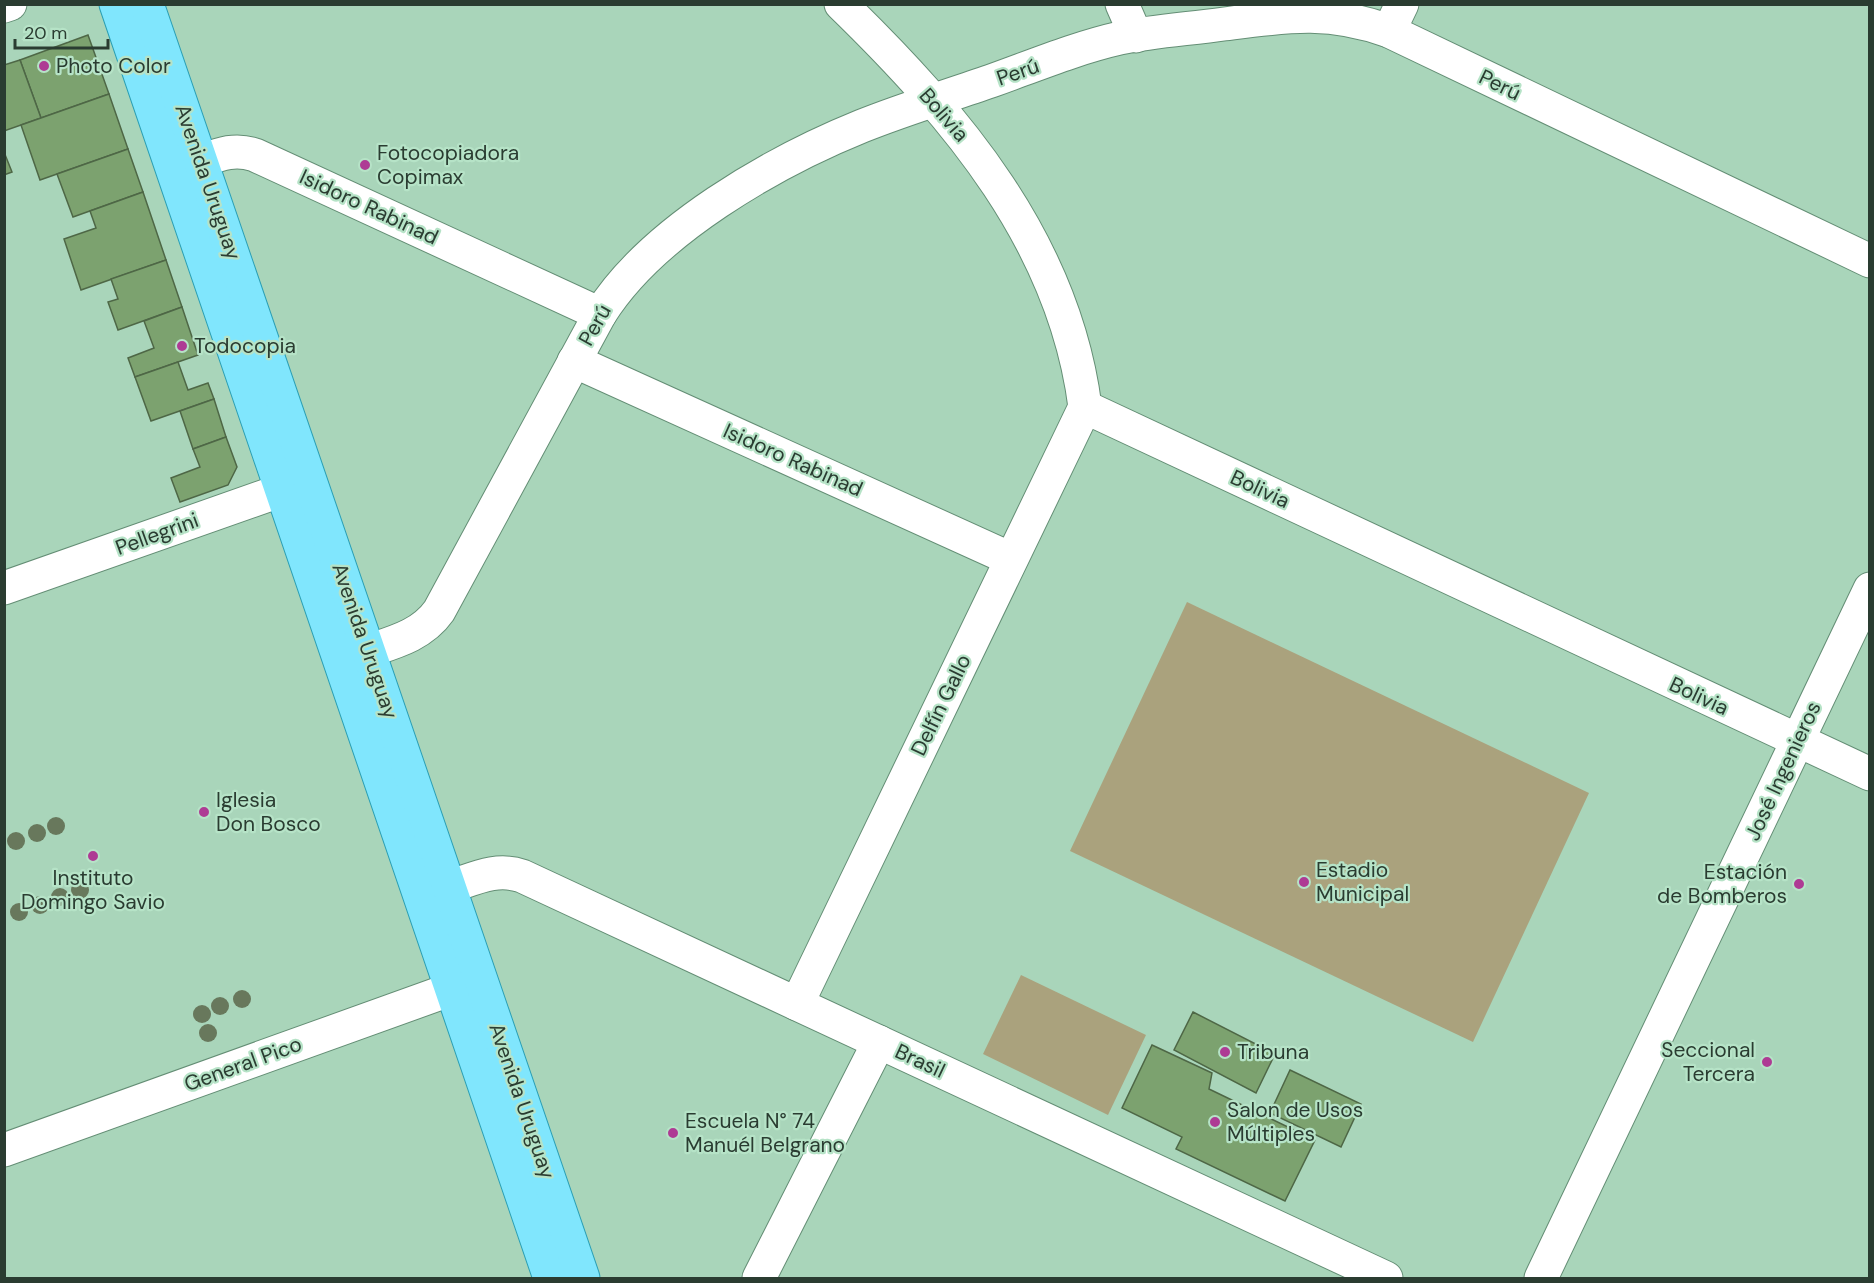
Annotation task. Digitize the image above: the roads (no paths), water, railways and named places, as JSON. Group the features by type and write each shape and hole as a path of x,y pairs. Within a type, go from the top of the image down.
{"main road":[{"name":"Avenida Uruguay","path":"116,4 295,485 368,651 449,887 466,985 550,1278"},
{"name":"Avenida Uruguay","path":"147,4 201,161 295,485 316,595 466,985 583,1278"},
{"path":"316,595 348,647 355,652 368,651"}],"street":[{"path":"4,6 10,4"},
{"name":"Bolivia","path":"841,4 951,120 987,166 1033,243 1046,270 1076,353 1085,407 1869,774"},
{"path":"1122,4 1136,36"},
{"name":"Perú","path":"368,651 417,633 429,624 439,611 600,314 613,294 654,250 727,196 835,138 1091,46 1136,36 1299,15 1395,18 1869,261"},
{"name":"Isidoro Rabinad","path":"201,161 231,151 243,151 255,155 600,314"},
{"name":"Isidoro Rabinad","path":"574,361 1011,559"},
{"name":"Delfín Gallo","path":"797,1004 1085,407"},
{"name":"Pellegrini","path":"4,588 295,485"},
{"name":"José Ingenieros","path":"1541,1278 1869,589"},
{"name":"Brasil","path":"449,887 492,873 504,872 522,876 1386,1278"},
{"name":"General Pico","path":"4,1150 466,985"},
{"path":"759,1278 879,1042"}],"place":[{"name":"Photo Color","path":"44,66"},
{"name":"Fotocopiadora Copimax","path":"365,165"},
{"name":"Todocopia","path":"182,346"},
{"name":"Iglesia Don Bosco","path":"204,812"},
{"name":"Instituto Domingo Savio","path":"93,856"},
{"name":"Estadio Municipal","path":"1304,882"},
{"name":"Estación de Bomberos","path":"1799,884"},
{"name":"Tribuna","path":"1225,1052"},
{"name":"Seccional Tercera","path":"1767,1062"},
{"name":"Salon de Usos Múltiples","path":"1215,1122"},
{"name":"Escuela N° 74 Manuél Belgrano","path":"673,1133"}]}
